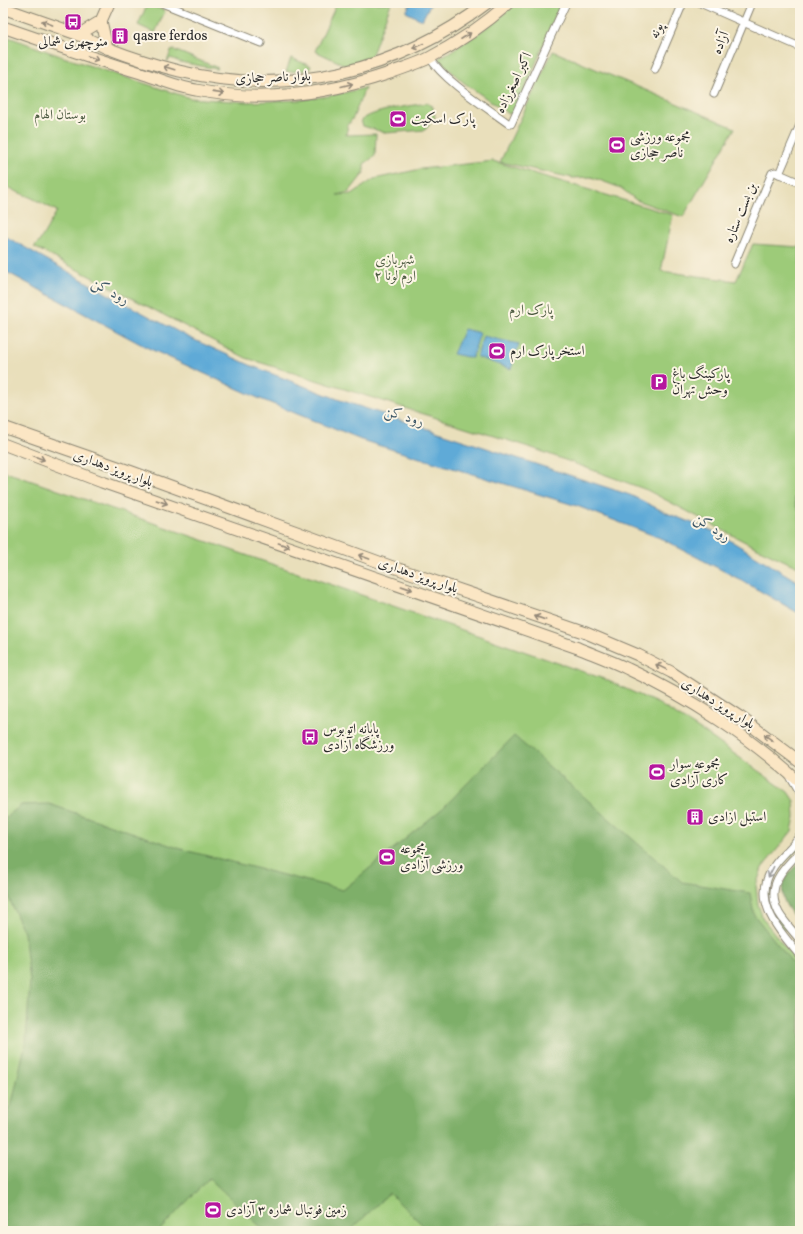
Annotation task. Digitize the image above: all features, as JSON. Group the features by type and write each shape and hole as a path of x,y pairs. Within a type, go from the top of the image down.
{"main road":[{"path":"78,35 101,21 109,3"},
{"name":"بلوار ناصر حجازی","path":"3,8 78,35 107,48 179,71 233,80 292,81 351,71 405,52 434,39 487,3"},
{"name":"بلوار ناصر حجازی","path":"3,27 102,61 195,90 251,96 279,96 325,90 372,79 417,64 430,58 475,30 509,3"},
{"path":"101,21 107,48"},
{"name":"بلوار پرویز دهداری","path":"3,427 390,566 586,633 638,655 672,672 746,721 800,762"},
{"name":"بلوار پرویز دهداری","path":"3,444 102,482 578,648 621,666 658,684 702,709 761,749 800,783"}],"street":[{"path":"162,3 261,43"},
{"name":"اکبر اصغرزاده","path":"430,58 441,71 460,87 511,124 566,3"},
{"name":"پونه","path":"655,69 683,3"},
{"path":"700,3 800,47"},
{"name":"آزاده","path":"714,94 752,3"},
{"name":"بن بست ستاره","path":"734,264 800,125"},
{"path":"776,173 800,183"},
{"path":"784,768 800,795"},
{"path":"800,835 774,866 766,880 765,896 767,910 770,916 800,956"},
{"path":"800,852 781,872 776,883 774,895 779,912 800,940"}],"green space":[{"path":"337,3 391,3 370,60 347,66 315,51"},
{"path":"516,3 561,3 515,113 509,114 463,82 438,59 498,19"},
{"path":"149,4 165,11 155,33 138,25 147,5"},
{"name":"پارک ارم","path":"3,35 63,57 190,98 246,102 300,100 329,96 365,88 353,118 348,125 346,135 376,134 375,156 364,164 364,173 349,192 337,195 352,194 374,179 421,169 493,161 673,215 661,271 736,281 753,244 800,247 800,568 751,545 647,490 535,449 246,358 34,247 39,242 57,211 32,198 3,186"},
{"path":"174,50 218,68 180,62 171,58 167,62 171,51"},
{"name":"مجموعه ورزشی ناصر حجازی","path":"553,51 735,128 683,217 636,200 621,188 591,177 573,178 500,162"},
{"path":"291,58 311,66 309,70 286,72"},
{"name":"پارک اسکیت","path":"427,103 433,107 435,118 425,130 386,133 363,126 361,121 366,117 382,111"},
{"name":"مجموعه ورزشی آزادی","path":"3,471 604,679 659,704 705,733 788,792 794,801 795,817 792,831 762,868 756,886 758,904 763,919 800,966 800,1231 3,1231"},
{"path":"800,481 800,513 795,501 795,493"},
{"name":"مجموعه ورزشی آزادی","path":"514,736 682,882 750,893 754,915 800,972 800,1231 641,1231 499,1224 499,1231 429,1231 389,1193 350,1231 265,1231 209,1178 159,1231 3,1231 3,1119 12,1103 26,1041 30,981 24,933 3,884 3,820 21,805 49,804 184,850 343,890 443,808"},
{"path":"800,843 800,847 778,872 771,887 770,895 773,906 786,927 786,930 779,924 771,910 768,898 769,885 770,879 778,864"},
{"path":"800,862 800,922 793,916 786,904 783,897 783,885 789,873"}],"water":[{"path":"411,3 431,3 422,20 406,12"},
{"path":"3,235 188,337 252,366 340,400 630,495 669,514 718,533 800,583 800,614 741,580 660,538 577,506 361,440 258,398 146,347 3,270"},
{"path":"464,329 480,333 472,358 453,354"},
{"name":"استخر پارک ارم","path":"483,336 519,344 511,369 477,357"}],"place":[{"name":"منوچهری شمالی","path":"73,22"},
{"name":"qasre ferdos","path":"120,36"},
{"name":"پارک اسکیت","path":"398,119"},
{"name":"مجموعه ورزشی ناصر حجازی","path":"617,145"},
{"name":"استخر پارک ارم","path":"497,351"},
{"name":"پارکینگ باغ وحش تهران","path":"659,382"},
{"name":"پایانه اتوبوس ورزشگاه آزادی","path":"310,737"},
{"name":"مجموعه سوار کاری آزادی","path":"657,772"},
{"name":"استبل ازادی","path":"695,817"},
{"name":"مجموعه ورزشی آزادی","path":"387,857"},
{"name":"زمین فوتبال شماره ۳ آزادی","path":"213,1210"}],"park label":[{"name":"بوستان الهام","path":"60,115"},
{"name":"شهربازی ارم لونا ۲","path":"395,268"}],"water label":[{"name":"رود کن","path":"110,292"},
{"name":"رود کن","path":"404,417"},
{"name":"رود کن","path":"712,528"}]}
